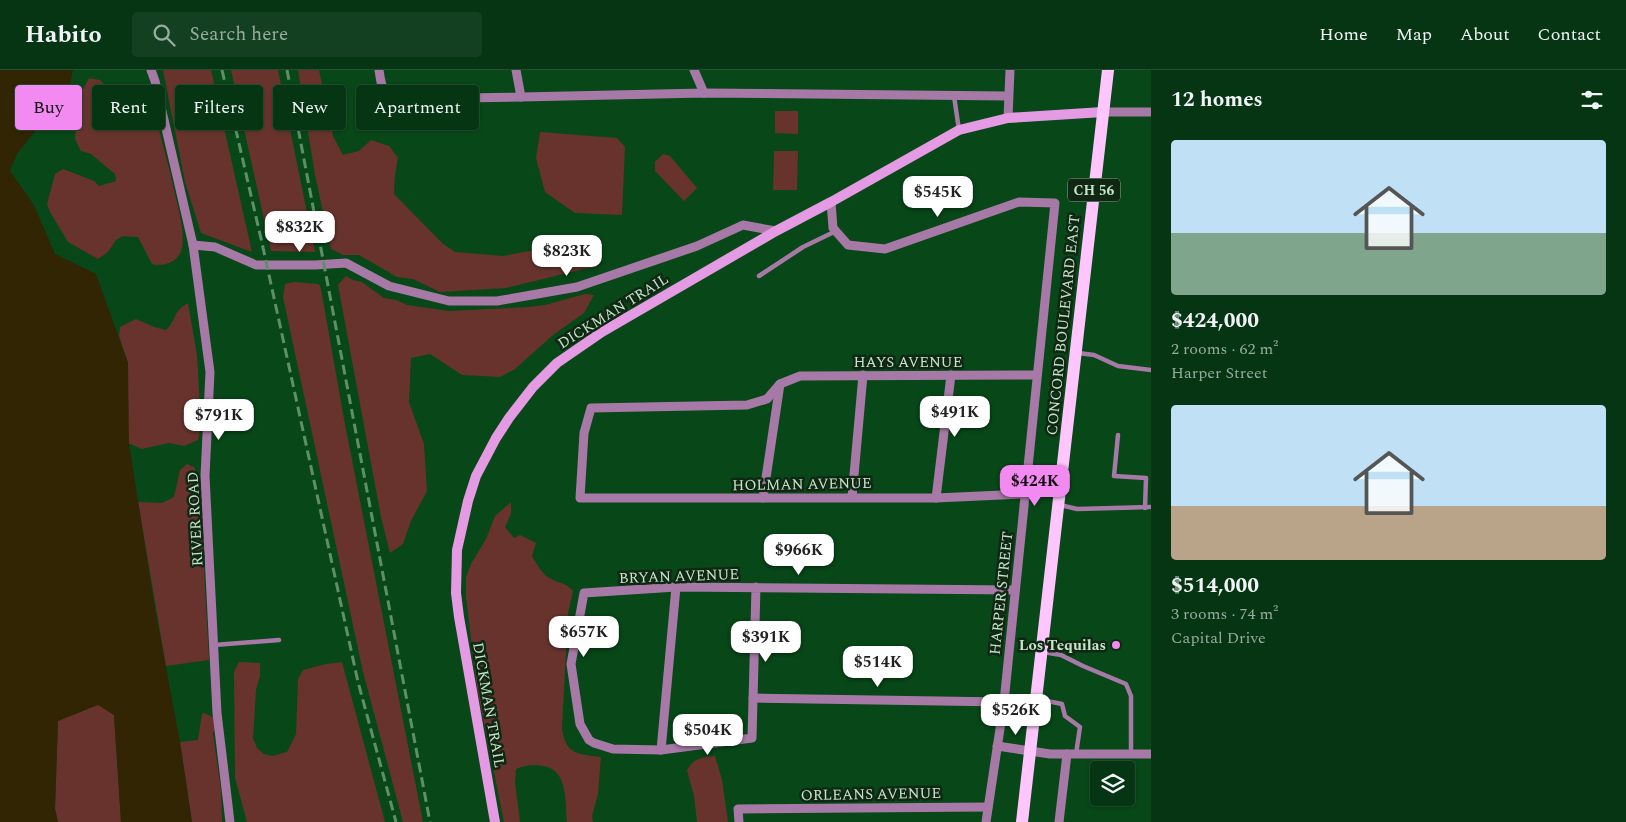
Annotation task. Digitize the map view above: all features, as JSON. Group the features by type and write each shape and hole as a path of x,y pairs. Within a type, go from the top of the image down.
{"main road":[{"name":"CONCORD BOULEVARD EAST","path":"1022,822 1032,751 1108,70"}],"street":[{"name":"RIVER ROAD","path":"151,70 155,80 193,245 210,372 205,476 217,713 230,822"},
{"path":"378,70 381,86 389,96 403,99 704,93 1008,96"},
{"path":"516,70 521,96"},
{"path":"694,70 704,93"},
{"path":"1008,118 1010,70"},
{"path":"1103,112 1151,112"},
{"name":"DICKMAN TRAIL","path":"495,822 464,653 456,593 458,550 470,493 485,457 509,418 533,387 557,363 602,332 776,231 959,130 1008,118 1103,112"},
{"path":"831,202 833,228 836,231"},
{"name":"HARPER STREET","path":"836,231 848,245 885,249 1019,202 1055,203 1004,702 988,807"},
{"path":"193,245 215,247 256,265 346,263 389,286 449,302 497,302 577,287 698,246 743,225 776,231"},
{"path":"852,497 863,375"},
{"path":"936,498 951,375"},
{"name":"HAYS AVENUE","path":"780,384 800,376 1038,375"},
{"path":"763,498 780,384"},
{"name":"HOLMAN AVENUE","path":"780,384 767,399 747,405 591,408 584,433 580,498 936,498 1024,494"},
{"path":"676,587 660,750 752,738 756,587"},
{"name":"BRYAN AVENUE","path":"660,750 613,749 604,747 589,740 580,724 571,664 584,593 676,587 1015,590"},
{"path":"752,698 1004,702"},
{"path":"997,746 1050,754 1151,754"},
{"path":"1059,822 1071,754"},
{"path":"986,822 988,807"},
{"name":"ORLEANS AVENUE","path":"740,822 738,809 988,807"}],"lane":[{"path":"954,96 959,130"},
{"path":"759,276 803,246 836,231"},
{"path":"1076,352 1094,354 1118,366 1151,370"},
{"path":"1118,435 1114,476 1146,478 1145,508"},
{"path":"1059,504 1077,509 1151,507"},
{"path":"214,645 279,640"},
{"path":"1042,652 1061,655 1126,684 1130,696 1130,754"},
{"path":"1037,699 1062,704 1065,716 1080,727 1071,754"}],"shaded area":[{"path":"0,70 73,70 70,85 15,85 15,130 36,130 17,154 10,171 34,205 55,254 96,274 128,363 129,443 154,603 180,742 192,822 121,822 114,715 98,705 58,721 55,809 58,822 0,822"},
{"path":"163,70 211,70 214,85 175,85 175,130 225,130 252,252 201,233 185,182"},
{"path":"231,70 278,70 281,85 273,85 273,130 290,130 315,252 271,251 244,130 263,130 263,85 234,85"},
{"path":"298,70 319,70 322,85 300,85"},
{"path":"89,78 100,80 105,85 92,85 92,130 159,130 182,226 182,248 178,257 174,260 161,265 152,264 138,237 123,236 116,240 108,252 98,259 68,242 50,212 47,204 55,174 63,169 94,181 99,186 116,181 115,174 91,154 81,151 75,139 76,130 82,130 82,91"},
{"path":"775,111 798,111 798,134 775,133"},
{"path":"308,130 332,130 343,155 359,151 371,140 389,146 398,158 394,194 443,244 455,252 503,256 582,241 593,242 598,252 597,267 506,288 440,292 413,279 397,277 359,255 343,255 331,249"},
{"path":"540,132 617,138 625,147 622,215 575,213 545,192 536,158"},
{"path":"774,151 798,151 797,190 773,190"},
{"path":"663,154 670,156 697,188 684,201 655,171 655,162"},
{"path":"346,276 362,282 384,298 396,300 407,305 449,311 529,307 545,305 585,294 594,295 584,313 553,335 515,369 500,377 462,375 430,354 411,358 409,402 424,444 427,491 411,521 403,544 390,553 381,517 338,285"},
{"path":"294,282 319,284 321,289 344,419 423,822 403,822 363,672 283,297 285,284"},
{"path":"188,303 197,355 201,425 198,440 184,446 169,443 142,449 128,443 128,363 119,336 120,327 136,319 166,330 179,310"},
{"path":"187,464 194,467 199,479 209,660 166,666 138,502 162,503 174,497 180,470"},
{"path":"511,502 511,514 505,527 514,538 520,535 536,543 532,556 542,572 573,591 568,613 562,729 567,744 574,752 601,757 598,794 592,816 593,822 567,822 564,788 557,773 551,768 532,765 516,769 515,782 520,822 504,822 477,687 466,598 466,577 471,564 486,539 495,516"},
{"path":"239,662 260,663 253,738 257,748 264,754 272,756 287,752 296,734 298,679 303,670 342,662 385,822 247,822 235,778 234,672"},
{"path":"98,704 114,715 121,822 58,822 55,809 58,721"},
{"path":"202,714 213,717 215,729 213,733 221,791 222,822 192,822 180,742 198,740"},
{"path":"715,756 722,780 728,822 697,822 694,796 687,770 692,763 699,759"}],"railway":[{"path":"222,70 262,243 358,682 396,822"},
{"path":"287,70 430,822"}],"place":[{"name":"Los Tequilas","path":"1116,645"}]}
